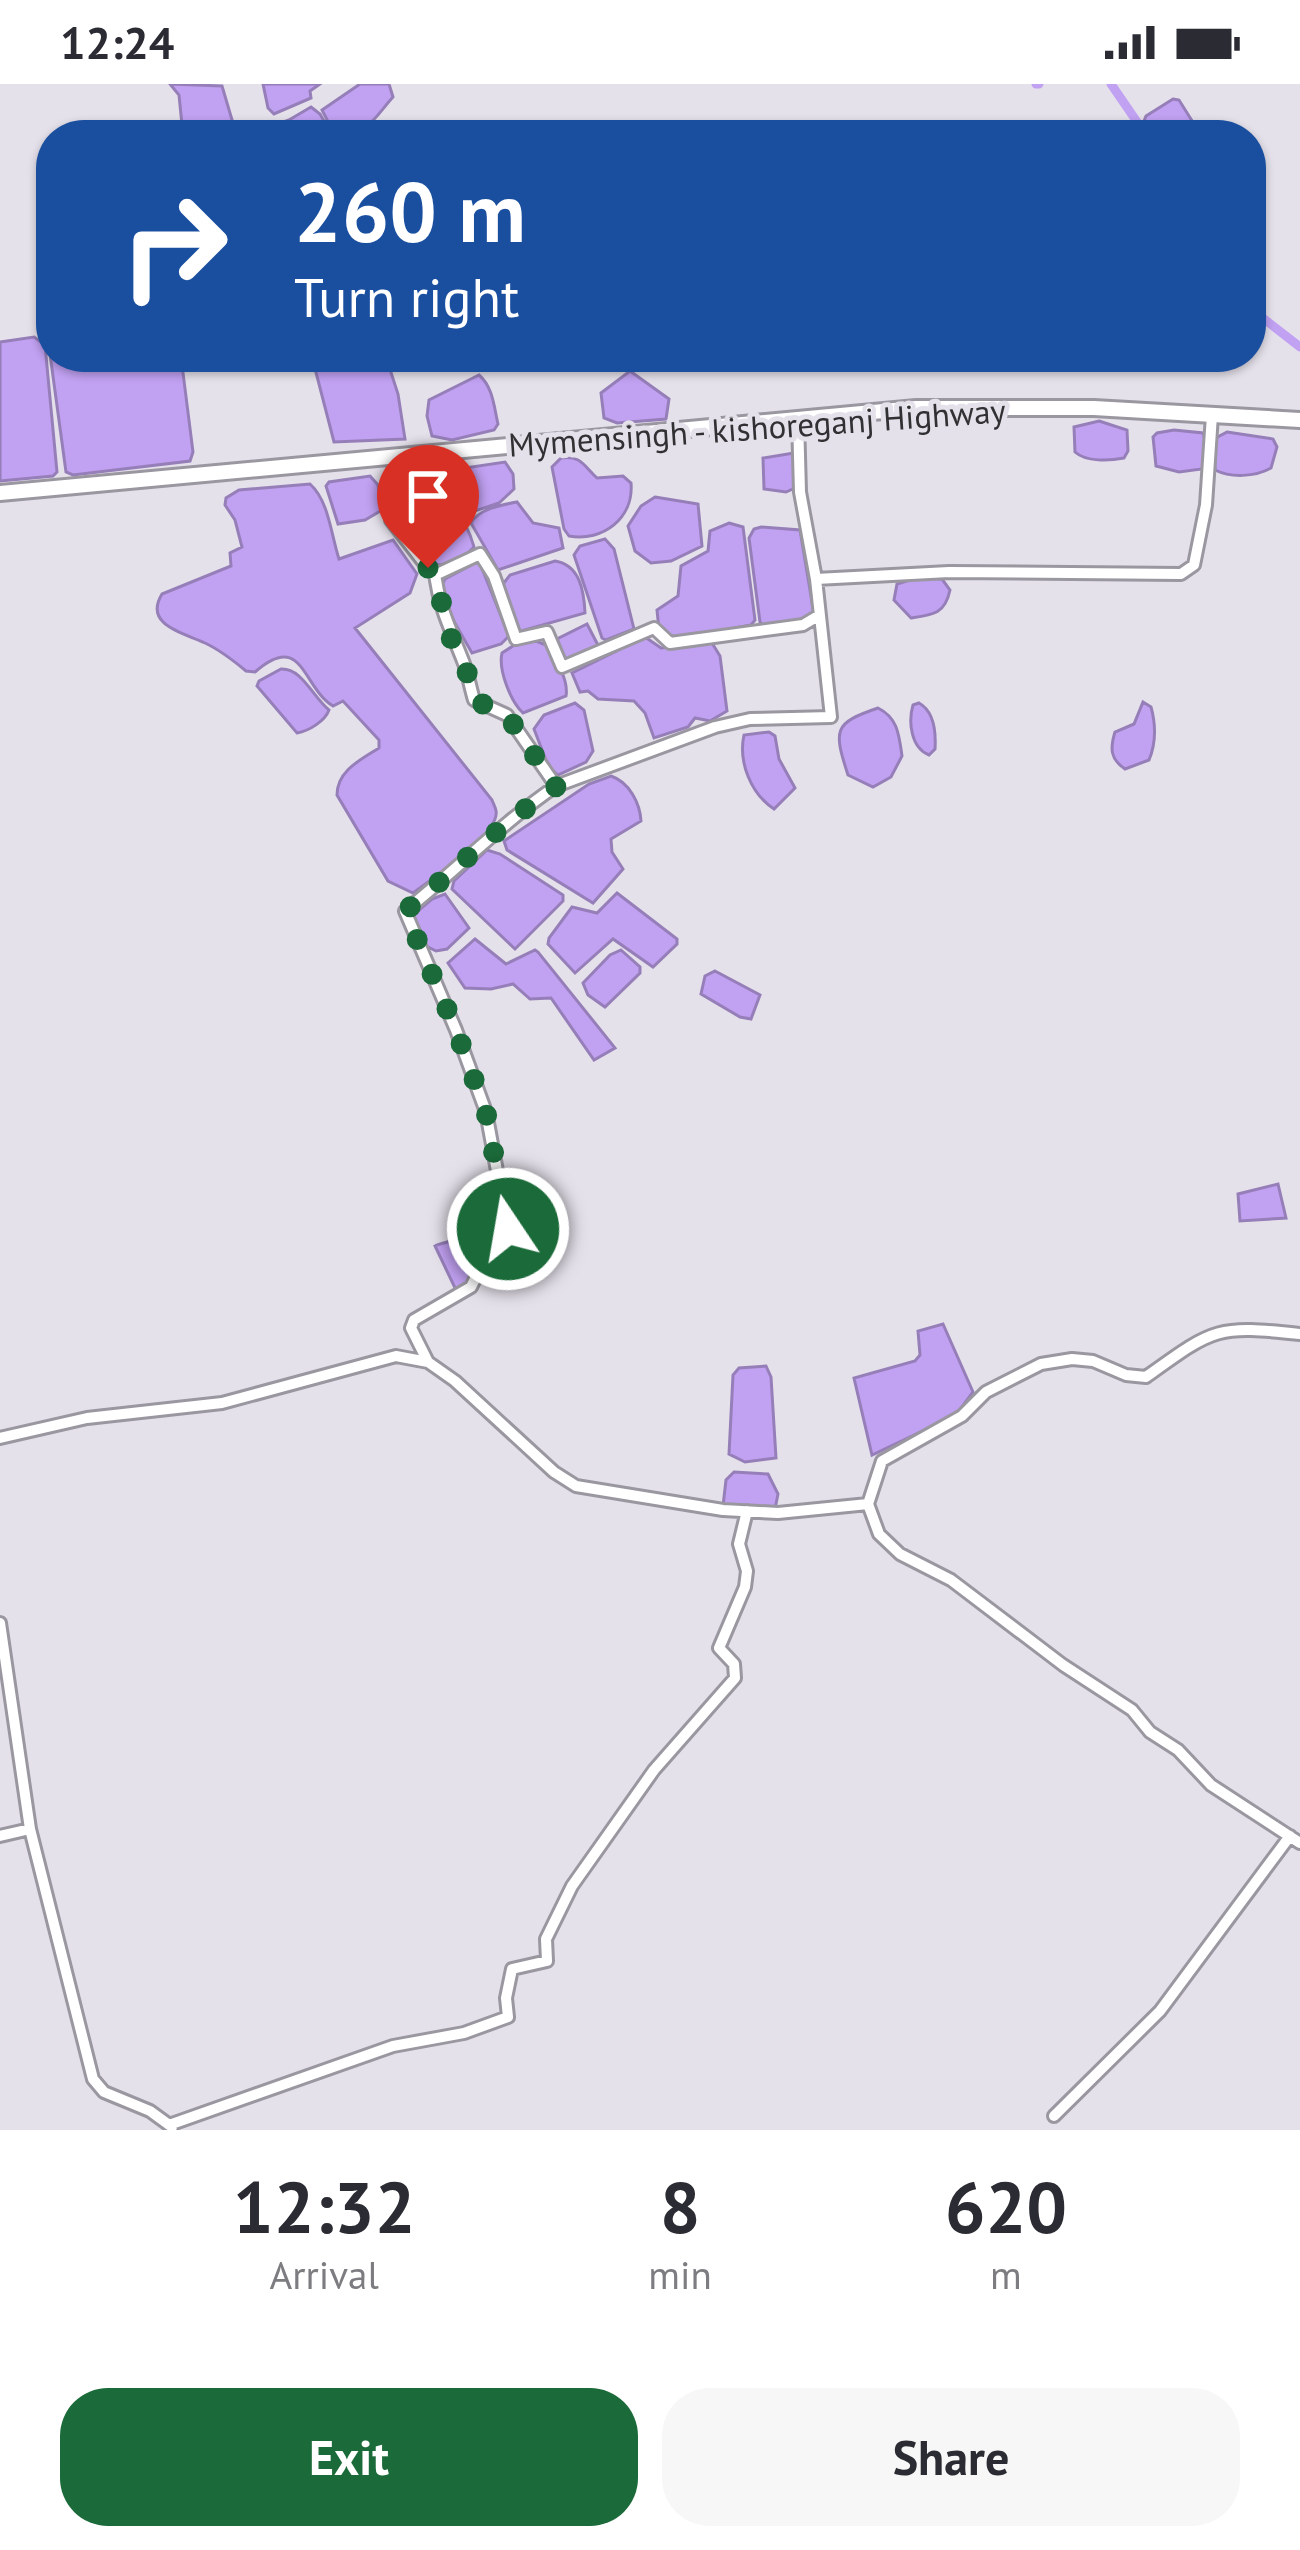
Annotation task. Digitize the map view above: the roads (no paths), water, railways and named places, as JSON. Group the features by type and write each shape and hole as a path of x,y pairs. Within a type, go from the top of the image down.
{"main road":[{"name":"Mymensingh - kishoreganj Highway","path":"0,493 916,408 1020,406 1300,420"}],"street":[{"path":"816,579 950,572 1181,574 1194,565 1206,505 1212,415"},
{"path":"798,419 800,492 816,579 831,717 750,719 715,727 556,787 494,833 405,911 486,1112 509,1235 471,1287 414,1319 411,1328 428,1362 500,1418 554,1472 575,1486 778,1513 868,1504"},
{"path":"393,456 391,520 435,575 449,634 466,668 474,700 507,715 556,787"},
{"path":"435,575 480,554 494,576 516,639 547,632 562,667 567,668 654,628 670,643 803,625 818,616"},
{"path":"1054,2116 1160,2011 1295,1839 1211,1785 1132,1710 1063,1665 951,1580 901,1554 880,1534 868,1504 882,1461 962,1416 986,1392 1041,1364 1093,1361 1126,1375 1146,1376 1197,1338 1240,1327 1300,1334"},
{"path":"0,1438 87,1418 221,1403 396,1356 428,1362"},
{"path":"0,1622 29,1829 93,2079 104,2092 150,2110 173,2127 393,2046 464,2033 508,2017 512,1969 547,1961 546,1939 572,1886 654,1770 735,1678 734,1664 719,1648 746,1588 747,1571 739,1544 747,1511"},
{"path":"0,1836 29,1829"}],"waterway":[{"path":"1111,84 1136,120"},
{"path":"1266,320 1300,347"}]}
